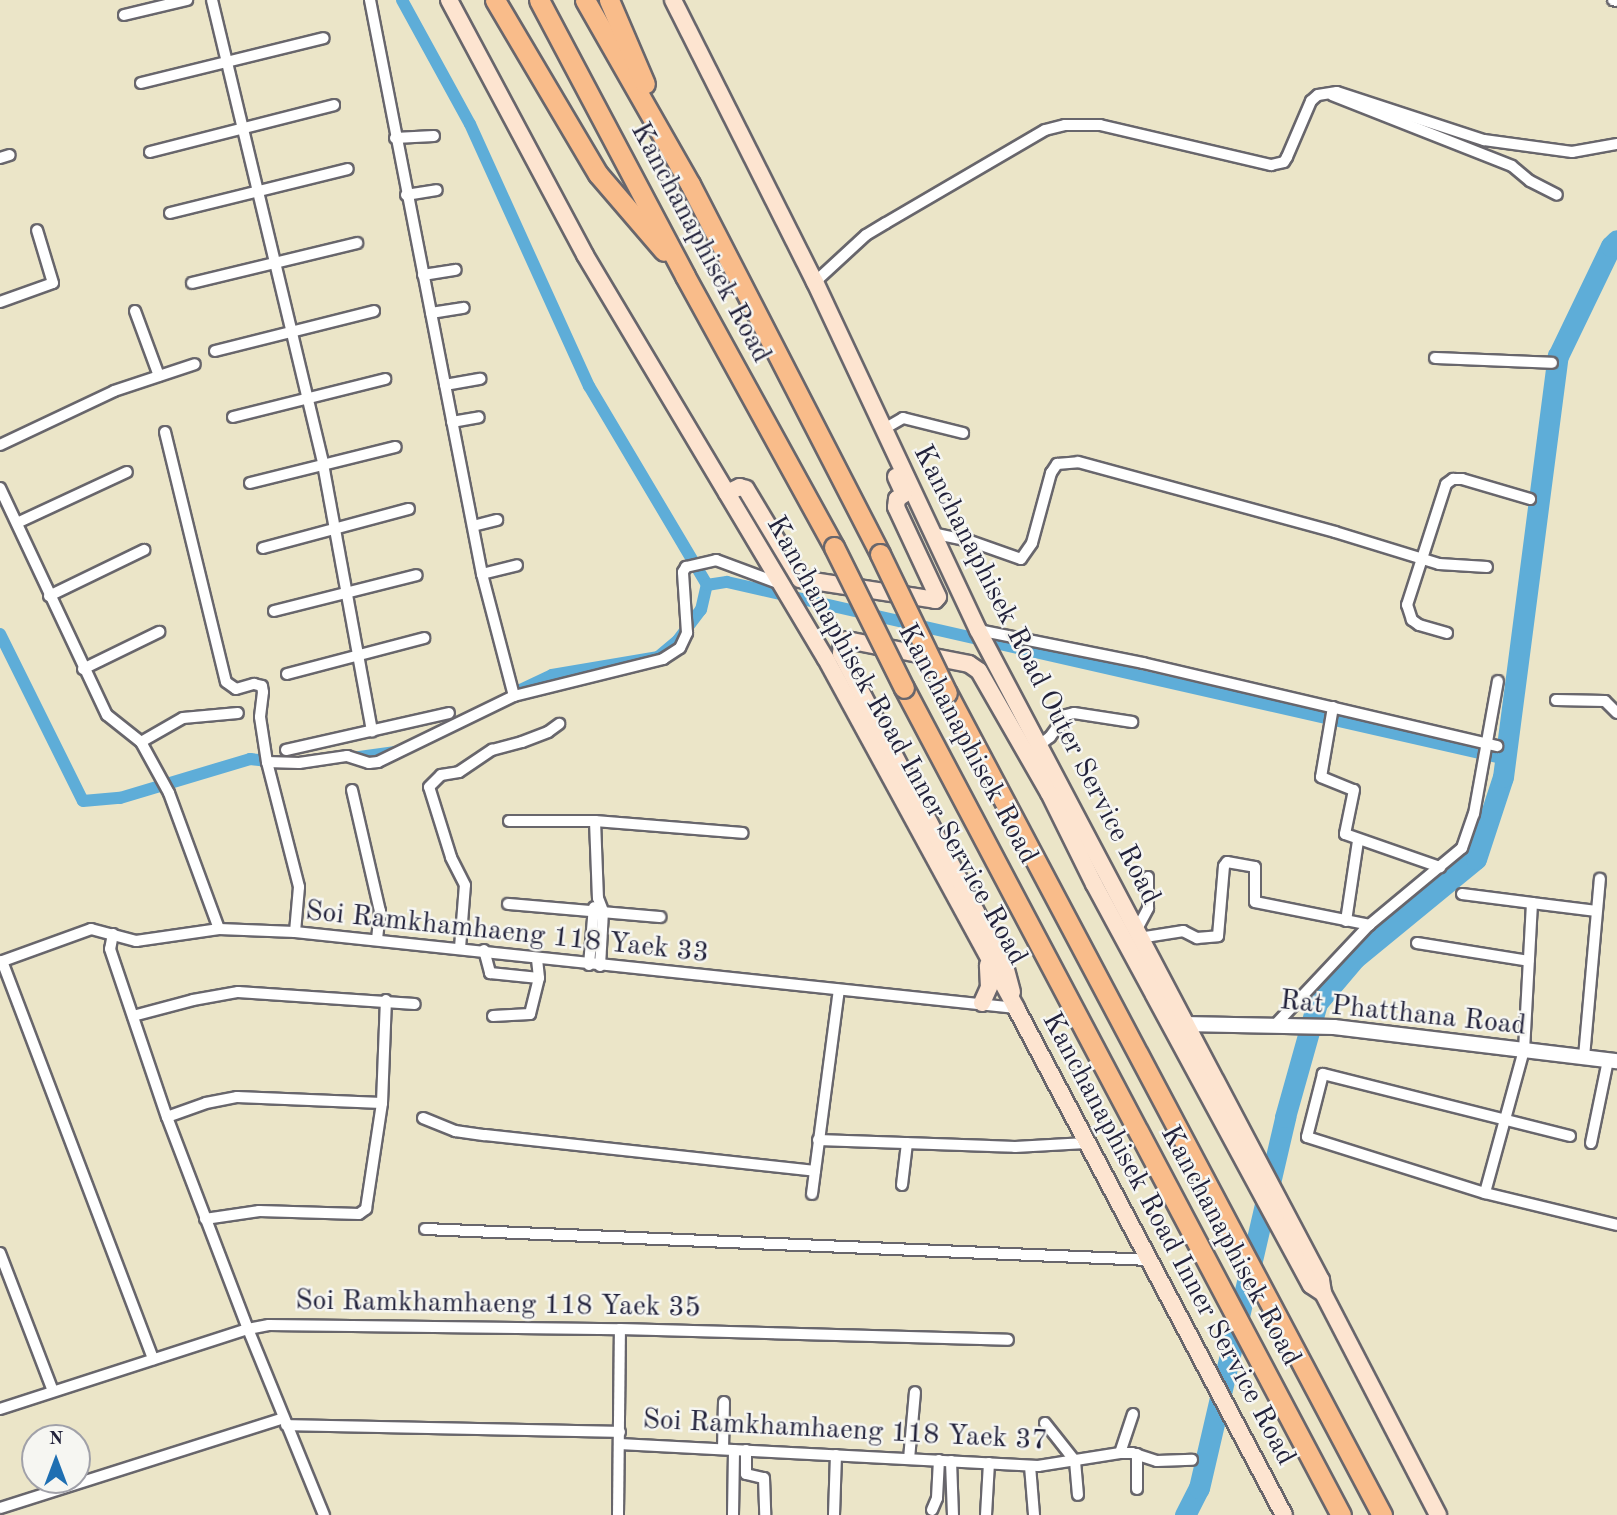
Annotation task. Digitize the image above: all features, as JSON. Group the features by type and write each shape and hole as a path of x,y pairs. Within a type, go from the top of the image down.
{"highway":[{"path":"495,0 598,174 685,276"},
{"name":"Kanchanaphisek Road","path":"539,0 685,276 834,547 904,688 1341,1515"},
{"name":"Kanchanaphisek Road","path":"585,0 690,184 880,554 947,693 1382,1515"},
{"path":"609,0 690,184"}],"main road":[{"name":"Kanchanaphisek Road Inner Service Road","path":"449,0 585,255 826,659 1016,1008 1150,1260 1199,1359 1284,1515"},
{"path":"661,0 774,223 904,494 974,630"},
{"name":"Kanchanaphisek Road Outer Service Road","path":"673,0 815,282 992,666 1038,746 1184,1024 1236,1134 1296,1246 1311,1285 1323,1293 1438,1515"},
{"path":"727,493 740,488 746,489 800,579 935,600 938,597 897,508 897,499 904,494"},
{"path":"1016,1008 1006,969 841,654 842,642 847,640 975,667 1049,793"},
{"path":"992,666 1049,793 1094,884 1236,1134"},
{"path":"982,1003 989,987 987,959"}],"street":[{"path":"124,15 187,0"},
{"path":"212,0 323,464 373,732"},
{"path":"370,0 482,574 513,696"},
{"path":"141,83 324,38"},
{"path":"815,282 866,235 1045,130 1079,123 1100,125 1271,165 1284,162 1293,147 1305,108 1318,95 1326,93 1344,93 1513,166 1531,181 1557,195"},
{"path":"150,152 334,105"},
{"path":"1410,121 1485,140 1552,150 1583,151 1617,144"},
{"path":"395,138 434,136"},
{"path":"170,212 348,169"},
{"path":"407,195 437,190"},
{"path":"0,302 53,283 37,230"},
{"path":"192,283 357,243"},
{"path":"423,275 456,270"},
{"path":"431,313 464,308"},
{"path":"135,311 159,376"},
{"path":"215,351 374,311"},
{"path":"1435,358 1552,363"},
{"path":"0,445 114,391 195,364"},
{"path":"233,417 385,379"},
{"path":"445,385 481,379"},
{"path":"452,422 479,417"},
{"path":"884,429 903,418 963,433"},
{"path":"165,432 226,682 236,689 254,684 262,686 262,734 267,762 299,887 296,932"},
{"path":"250,483 396,447"},
{"path":"932,533 970,541 1021,559 1032,543 1051,473 1057,464 1063,462 1078,463 1335,532 1454,567 1487,567"},
{"path":"17,523 127,472"},
{"path":"1447,633 1419,625 1408,611 1408,597 1449,481 1462,479 1530,499"},
{"path":"0,488 107,715 141,742 169,793 219,929"},
{"path":"263,548 409,509"},
{"path":"473,526 497,520"},
{"path":"49,596 144,550"},
{"path":"267,762 299,763 347,757 369,763 378,762 513,696 663,659 674,653 687,634 683,572 691,566 718,561 782,585"},
{"path":"482,574 517,565"},
{"path":"274,611 417,575"},
{"path":"974,630 1143,663 1491,745"},
{"path":"83,669 159,632"},
{"path":"287,674 424,638"},
{"path":"1276,1024 1369,925 1462,848 1474,814 1485,760 1491,745 1498,681"},
{"path":"1556,700 1605,701 1617,713"},
{"path":"1333,709 1321,777 1354,789 1345,834 1358,841 1440,867"},
{"path":"141,742 183,718 238,713"},
{"path":"286,750 449,713"},
{"path":"1038,746 1051,737 1066,715 1074,713 1132,722"},
{"path":"460,948 466,885 451,857 430,794 431,783 441,775 459,772 474,765 492,750 535,737 559,724"},
{"path":"352,790 380,911 377,939"},
{"path":"509,821 595,821 743,833"},
{"path":"595,821 598,898 595,966"},
{"path":"1346,921 1358,841"},
{"path":"1149,877 1149,908 1137,934 1183,931 1197,938 1218,936 1224,866 1227,862 1255,867 1255,902 1369,925"},
{"path":"1584,1057 1600,879"},
{"path":"1462,894 1597,911"},
{"path":"1485,1193 1524,1050 1532,903"},
{"path":"508,904 660,917"},
{"name":"Soi Ramkhamhaeng 118 Yaek 33","path":"1,961 91,929 136,940 219,929 296,932 484,950 595,966 1016,1008"},
{"path":"113,934 110,949 167,1116 322,1514"},
{"path":"1417,943 1529,961"},
{"path":"484,950 490,973 539,978"},
{"path":"494,1016 530,1014 539,978 537,959"},
{"path":"1,961 153,1359"},
{"path":"812,1194 839,990"},
{"path":"133,1016 192,1000 238,992 415,1004"},
{"path":"205,1219 259,1211 359,1214 366,1209 370,1200 382,1103 386,1000"},
{"name":"Rat Phatthana Road","path":"1184,1024 1291,1024 1334,1027 1613,1060"},
{"path":"1591,1143 1613,1060"},
{"path":"1570,1136 1323,1074 1307,1136 1485,1193 1617,1225"},
{"path":"167,1116 205,1103 237,1097 382,1103"},
{"path":"423,1118 455,1130 485,1135 815,1171"},
{"path":"818,1140 1015,1146 1086,1143"},
{"path":"902,1185 907,1143"},
{"path":"425,1229 1150,1260"},
{"path":"0,1253 53,1391"},
{"name":"Soi Ramkhamhaeng 118 Yaek 35","path":"0,1409 248,1329 290,1324 620,1329 1008,1340"},
{"path":"618,1515 620,1329"},
{"path":"909,1459 915,1392"},
{"path":"724,1402 734,1450 733,1515"},
{"path":"1120,1453 1133,1414"},
{"name":"Soi Ramkhamhaeng 118 Yaek 37","path":"0,1508 285,1422 620,1432"},
{"path":"1045,1423 1075,1461 1079,1495"},
{"name":"Soi Ramkhamhaeng 118 Yaek 37","path":"619,1444 1030,1466 1120,1453 1137,1454 1157,1461 1192,1460"},
{"path":"734,1450 746,1474 764,1478 765,1515"},
{"path":"1137,1454 1137,1489"},
{"path":"834,1515 836,1455"},
{"path":"932,1510 937,1498 939,1460"},
{"path":"951,1461 953,1515"},
{"path":"986,1515 989,1463"},
{"path":"1030,1466 1034,1515"}],"waterway":[{"path":"402,0 470,124 589,386 707,585"},
{"path":"1185,1515 1199,1488 1285,1117 1317,1003 1355,958 1476,859 1503,777 1558,356 1611,246 1617,240"},
{"path":"512,694 552,675 658,657 678,640 701,610 707,585 727,582 1506,759"},
{"path":"0,634 83,801 120,798 250,759 278,762"},
{"path":"352,758 396,752"}]}
